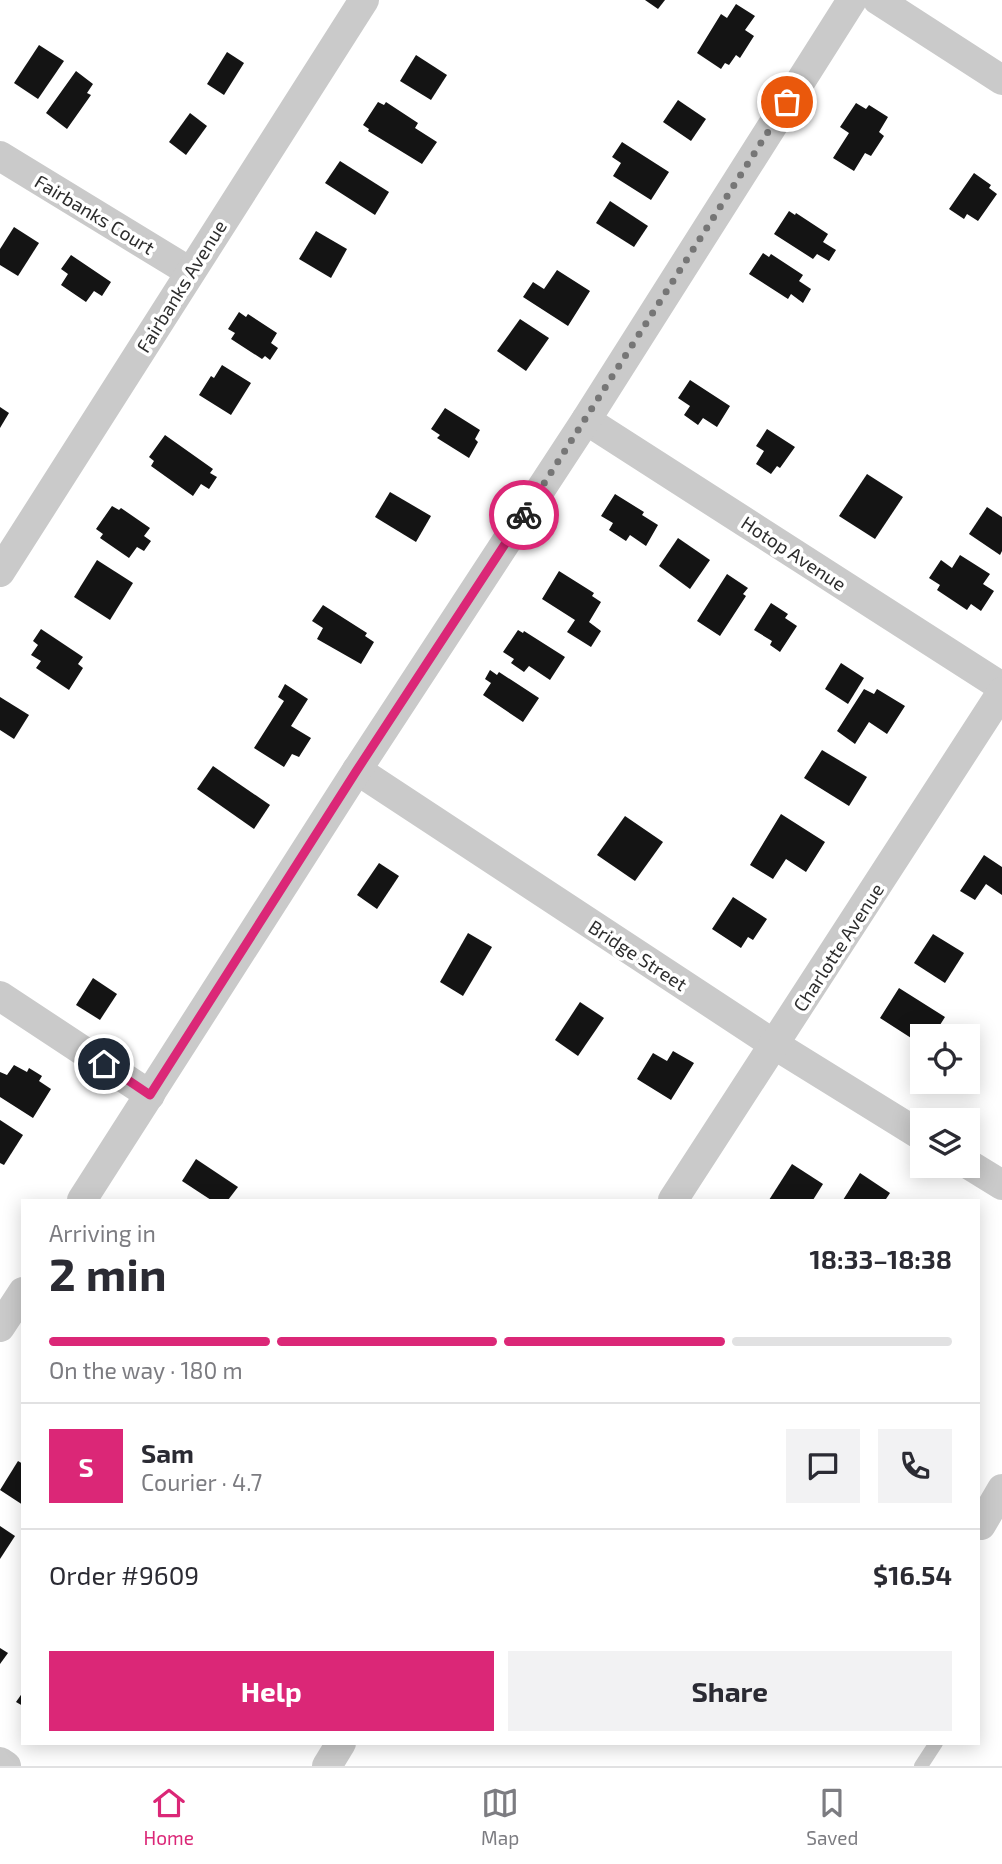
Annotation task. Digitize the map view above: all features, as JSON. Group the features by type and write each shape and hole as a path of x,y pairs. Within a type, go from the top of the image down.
{"street":[{"name":"Fairbanks Avenue","path":"0,572 364,0"},
{"path":"83,1199 586,419 852,0"},
{"path":"878,0 1002,80"},
{"name":"Fairbanks Court","path":"0,156 190,272"},
{"name":"Hotop Avenue","path":"586,419 1002,690"},
{"name":"Charlotte Avenue","path":"674,1199 1002,690"},
{"name":"Bridge Street","path":"357,770 775,1045 910,1129"},
{"path":"0,996 150,1095"},
{"path":"980,1171 1002,1185"},
{"path":"0,1327 21,1295"},
{"path":"980,1525 1002,1489"},
{"path":"327,1766 340,1745"},
{"path":"0,1762 6,1766"}],"lane":[{"path":"921,1766 935,1745"}],"building":[{"path":"645,0 665,0 658,9"},
{"path":"736,4 755,16 745,30 754,36 740,58 736,55 729,65 725,63 721,69 697,53 721,14 727,18"},
{"path":"39,45 64,61 38,99 14,83"},
{"path":"227,52 244,63 224,95 207,84"},
{"path":"416,55 447,75 431,100 400,81"},
{"path":"76,71 93,84 87,93 91,95 67,129 46,113"},
{"path":"678,100 706,119 691,141 663,122"},
{"path":"378,102 384,105 386,102 418,123 415,128 437,142 422,164 368,131 363,125"},
{"path":"856,103 866,109 869,105 888,117 879,132 884,136 871,156 865,153 854,171 833,158 849,133 840,127"},
{"path":"190,113 207,126 186,155 169,142"},
{"path":"622,142 669,172 651,200 613,176 621,163 612,157"},
{"path":"340,161 389,192 375,215 325,183"},
{"path":"974,173 991,185 989,188 997,194 978,221 967,214 964,219 949,209"},
{"path":"610,201 648,226 634,247 596,223"},
{"path":"789,211 828,234 823,242 836,250 829,261 817,254 813,259 774,234"},
{"path":"14,227 39,243 18,276 0,265 0,249"},
{"path":"316,231 347,249 331,278 299,259"},
{"path":"763,253 769,257 771,254 803,275 799,281 811,289 803,303 791,294 788,299 749,274"},
{"path":"71,255 111,282 102,296 94,291 86,302 61,285 68,274 61,269"},
{"path":"557,270 590,291 568,326 523,297 533,282 544,289"},
{"path":"239,312 246,317 248,314 277,333 271,343 278,348 270,360 265,356 262,359 231,339 235,333 228,329"},
{"path":"520,319 549,338 526,371 497,351"},
{"path":"222,365 251,383 231,415 199,395"},
{"path":"690,380 730,406 717,427 703,418 698,425 684,415 690,406 678,398"},
{"path":"0,407 9,413 0,428"},
{"path":"445,408 480,430 475,439 478,442 469,458 437,438 440,435 431,429"},
{"path":"767,429 795,447 780,468 777,466 771,474 756,464 764,451 756,446"},
{"path":"165,435 213,469 210,473 217,477 209,489 201,484 193,496 151,466 154,461 149,457"},
{"path":"867,474 903,497 875,539 839,516"},
{"path":"390,492 431,516 416,542 375,517"},
{"path":"615,494 644,512 642,515 658,525 646,546 630,535 626,541 609,530 613,523 601,516"},
{"path":"112,506 119,510 121,508 150,528 144,536 151,541 144,551 137,547 129,558 100,538 103,534 96,529"},
{"path":"987,507 1002,517 1000,555 969,534"},
{"path":"678,538 710,560 690,589 659,566"},
{"path":"960,555 990,574 983,584 994,591 981,611 971,604 967,610 937,590 940,585 929,578 941,560 952,568"},
{"path":"97,560 133,583 110,620 74,597"},
{"path":"559,571 594,593 592,596 601,602 589,622 601,631 591,647 567,632 575,620 542,599"},
{"path":"727,574 748,588 743,594 746,596 720,636 697,621"},
{"path":"771,603 788,614 785,618 797,626 780,652 770,645 772,641 754,630"},
{"path":"323,605 367,633 365,636 374,642 361,664 317,639 323,628 312,621"},
{"path":"41,629 83,657 78,664 83,668 69,690 36,668 41,661 31,655 38,645 33,641"},
{"path":"518,630 523,633 524,631 565,657 550,680 529,666 524,672 511,663 514,659 503,652"},
{"path":"841,663 864,678 848,704 825,689"},
{"path":"490,670 497,675 499,672 539,698 523,722 483,695 491,683 485,679"},
{"path":"285,684 308,699 291,726 311,738 299,757 292,754 284,767 254,748 284,701 278,697"},
{"path":"864,689 874,694 877,689 905,706 887,734 869,722 855,744 837,731"},
{"path":"0,697 29,715 14,739 0,730"},
{"path":"822,750 867,777 849,806 804,778"},
{"path":"213,766 270,805 254,829 197,789"},
{"path":"781,814 825,842 806,872 786,859 773,879 750,865"},
{"path":"625,816 663,842 635,881 597,855"},
{"path":"984,855 1002,867 1002,895 986,884 975,900 960,891"},
{"path":"379,863 399,876 377,909 357,895"},
{"path":"733,897 767,919 753,940 748,937 741,948 712,929"},
{"path":"468,933 492,947 463,996 440,982"},
{"path":"933,934 964,953 945,983 914,963"},
{"path":"93,978 117,994 100,1020 76,1005"},
{"path":"899,988 945,1017 941,1024 910,1024 910,1037 880,1018"},
{"path":"580,1002 604,1018 578,1056 555,1040"},
{"path":"673,1051 694,1063 671,1100 637,1079 653,1053 667,1061"},
{"path":"14,1065 27,1072 29,1068 42,1076 39,1081 51,1089 33,1118 0,1097 0,1072 7,1075"},
{"path":"0,1120 23,1135 4,1165 0,1163"},
{"path":"196,1159 238,1187 229,1199 209,1199 182,1181"},
{"path":"792,1164 823,1184 814,1199 770,1199"},
{"path":"860,1173 890,1193 886,1199 844,1199"},
{"path":"18,1461 21,1463 21,1504 0,1490"},
{"path":"0,1526 15,1536 0,1559"},
{"path":"0,1648 8,1653 0,1664"}],"way so far":[{"path":"524,515 787,102"}],"route":[{"path":"104,1064 150,1095 357,770 524,515"}]}
